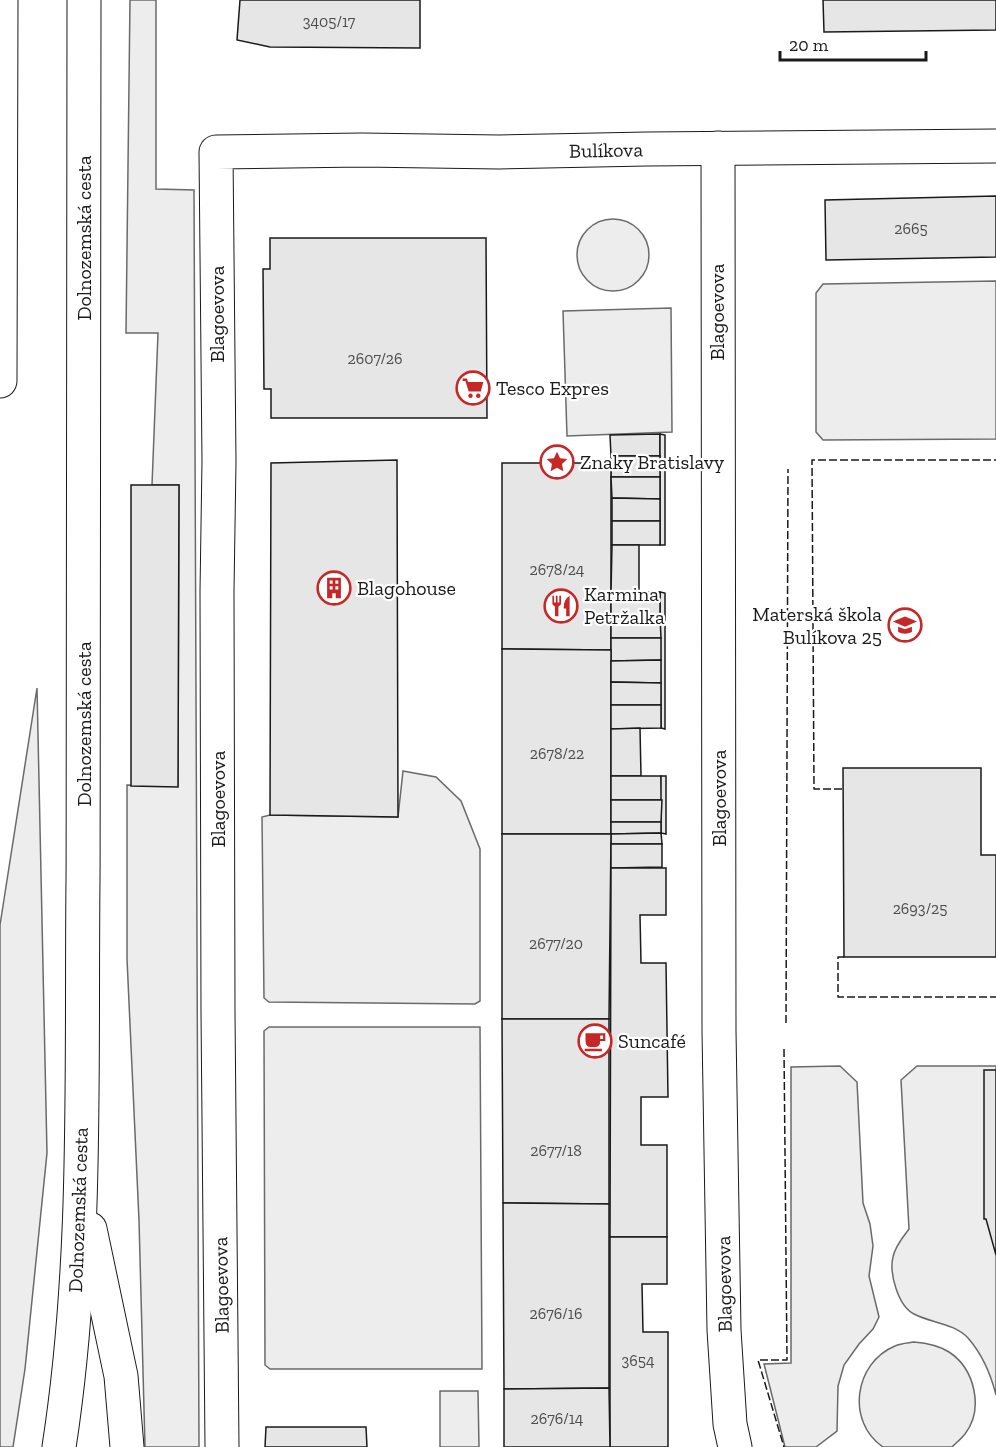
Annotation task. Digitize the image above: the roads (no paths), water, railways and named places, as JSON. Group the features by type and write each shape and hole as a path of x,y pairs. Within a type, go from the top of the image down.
{"street":[{"path":"0,381 1,0"},
{"name":"Dolnozemská cesta","path":"59,1447 75,1301 81,1184 84,0"},
{"name":"Bulíkova","path":"216,152 362,150 499,152 996,146"},
{"name":"Blagoevova","path":"718,148 720,1055 724,1330 730,1424 735,1447"},
{"name":"Blagoevova","path":"216,152 219,461 218,1012 222,1447"},
{"path":"81,1184 121,1376 127,1447"}],"place":[{"name":"Tesco Expres","path":"473,388"},
{"name":"Znaky Bratislavy","path":"557,462"},
{"name":"Blagohouse","path":"334,588"},
{"name":"Karmina Petržalka","path":"561,606"},
{"name":"Materská škola Bulíkova 25","path":"905,625"},
{"name":"Suncafé","path":"595,1041"}]}
